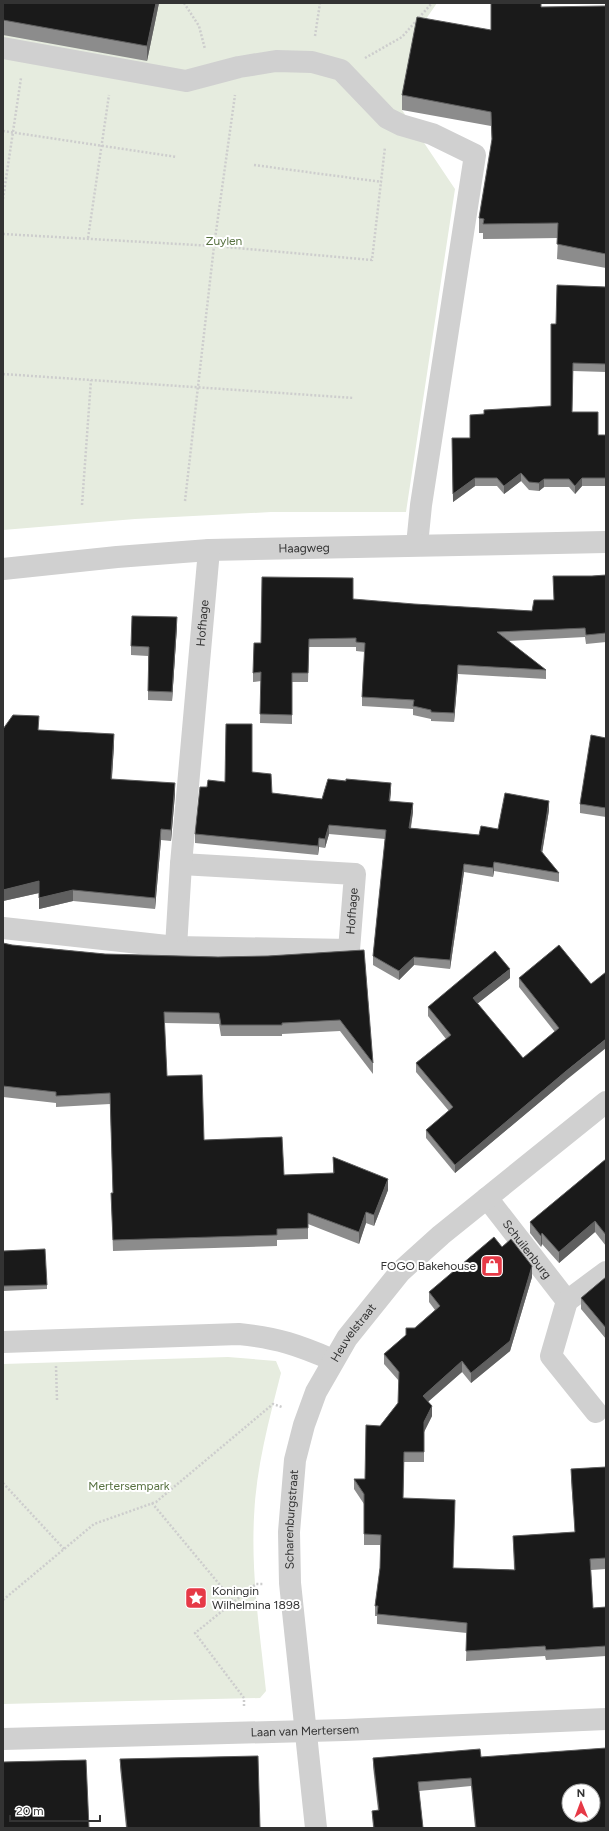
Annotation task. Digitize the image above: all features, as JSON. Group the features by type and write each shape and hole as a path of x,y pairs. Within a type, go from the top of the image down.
{"street":[{"path":"3,48 186,81 239,67 276,61 312,62 341,70 388,118 401,125 432,134 475,155 421,505 417,545"},
{"name":"Haagweg","path":"3,568 209,550 606,542"},
{"name":"Hofhage","path":"176,946 181,864 209,550"},
{"name":"Hofhage","path":"3,928 176,946 349,950 355,874 181,864"},
{"name":"Heuvelstraat","path":"3,1342 239,1334 297,1344 333,1360 364,1315 400,1272 441,1235 606,1102"},
{"name":"Schuilenburg","path":"487,1198 567,1301"},
{"path":"596,1412 551,1356 567,1301 606,1272"},
{"name":"Scharenburgstraat","path":"316,1828 290,1583 289,1532 291,1497 296,1460 307,1416 316,1392 333,1360"},
{"name":"Laan van Mertersem","path":"3,1739 306,1731 606,1719"}],"path":[{"path":"184,3 199,26 211,75"},
{"path":"312,62 320,3"},
{"path":"341,70 381,50 402,37 432,3"},
{"path":"3,199 12,133 26,52"},
{"path":"185,501 214,246 239,67"},
{"path":"88,238 113,69"},
{"path":"3,234 214,246 372,260 382,182 388,118"},
{"path":"3,131 177,157"},
{"path":"254,165 382,182"},
{"path":"3,374 354,398"},
{"path":"82,505 91,380"},
{"path":"55,1341 57,1400"},
{"path":"3,1600 94,1524 156,1502 273,1404 307,1416"},
{"path":"3,1483 64,1549"},
{"path":"152,1503 234,1602"},
{"path":"245,1732 244,1698 195,1633 256,1584 290,1583"}],"green space":[{"name":"Zuylen","path":"3,3 437,3 417,32 402,110 455,189 406,512 271,512 135,519 3,530"},
{"name":"Mertersempark","path":"228,1357 276,1361 281,1373 260,1462 254,1517 253,1539 255,1582 266,1691 260,1698 3,1704 3,1364"}],"building":[{"path":"3,3 156,3 147,46 3,20"},
{"path":"491,3 541,3 541,7 606,6 606,254 557,244 558,223 483,224 484,219 479,218 492,139 491,112 402,95 417,17 491,30"},
{"path":"557,285 606,287 606,364 573,363 572,412 598,412 598,435 606,435 606,478 582,478 575,486 569,479 544,479 539,483 529,482 521,473 504,486 497,478 475,478 453,494 452,438 470,438 470,415 484,414 484,410 551,406 551,324 556,324"},
{"path":"606,575 606,633 586,635 585,628 497,632 546,670 458,665 454,713 431,712 431,710 413,706 414,700 362,697 365,643 356,642 356,638 309,639 308,673 292,673 292,715 260,714 261,672 253,673 254,643 261,643 262,577 353,578 353,599 532,611 534,600 554,600 553,576"},
{"path":"132,616 177,617 172,692 148,691 149,647 131,646"},
{"path":"13,715 39,716 38,730 114,734 111,779 175,783 171,830 161,829 155,898 73,890 39,898 39,881 3,890 3,729"},
{"path":"226,724 252,724 252,772 271,774 272,793 322,799 328,779 391,783 389,801 413,803 409,828 479,835 481,826 498,829 505,793 549,801 541,851 559,873 494,862 493,868 464,864 450,960 414,957 399,971 373,956 386,830 329,825 325,839 319,838 318,846 195,834 200,787 207,787 208,780 225,782"},
{"path":"591,735 606,738 606,808 580,804"},
{"path":"3,943 105,954 218,957 268,956 364,950 373,1063 340,1020 282,1023 282,1025 221,1025 219,1013 164,1012 167,1076 202,1075 204,1140 282,1137 284,1175 334,1173 333,1157 388,1179 374,1215 366,1212 359,1232 308,1213 308,1228 277,1229 277,1235 113,1240 110,1093 56,1096 56,1092 3,1086"},
{"path":"559,945 591,984 606,972 606,1039 455,1165 426,1130 453,1107 416,1063 451,1035 428,1007 495,951 510,969 473,998 523,1058 559,1028 519,978"},
{"path":"606,1159 606,1235 595,1221 559,1252 542,1233 541,1236 530,1222"},
{"path":"494,1237 502,1247 511,1239 532,1266 510,1341 471,1373 462,1361 423,1396 432,1406 424,1422 424,1452 404,1452 403,1498 455,1500 453,1568 515,1570 513,1536 575,1532 571,1469 606,1467 606,1558 590,1559 593,1608 606,1607 606,1646 546,1650 545,1646 466,1651 467,1623 377,1614 378,1606 375,1606 380,1568 381,1535 364,1534 364,1494 354,1479 365,1479 366,1425 380,1426 398,1403 399,1372 384,1354 406,1335 406,1328 415,1328 440,1306 429,1292"},
{"path":"45,1249 47,1285 3,1286 3,1251"},
{"path":"606,1277 606,1328 581,1298"},
{"path":"606,1748 606,1828 476,1828 471,1778 418,1782 423,1828 374,1828 372,1811 379,1810 373,1758 480,1749 481,1757"},
{"path":"258,1756 260,1828 127,1828 120,1759"},
{"path":"86,1760 89,1828 3,1828 3,1762"}],"place":[{"name":"FOGO Bakehouse","path":"492,1266"},
{"name":"Koningin Wilhelmina 1898","path":"196,1598"}]}
